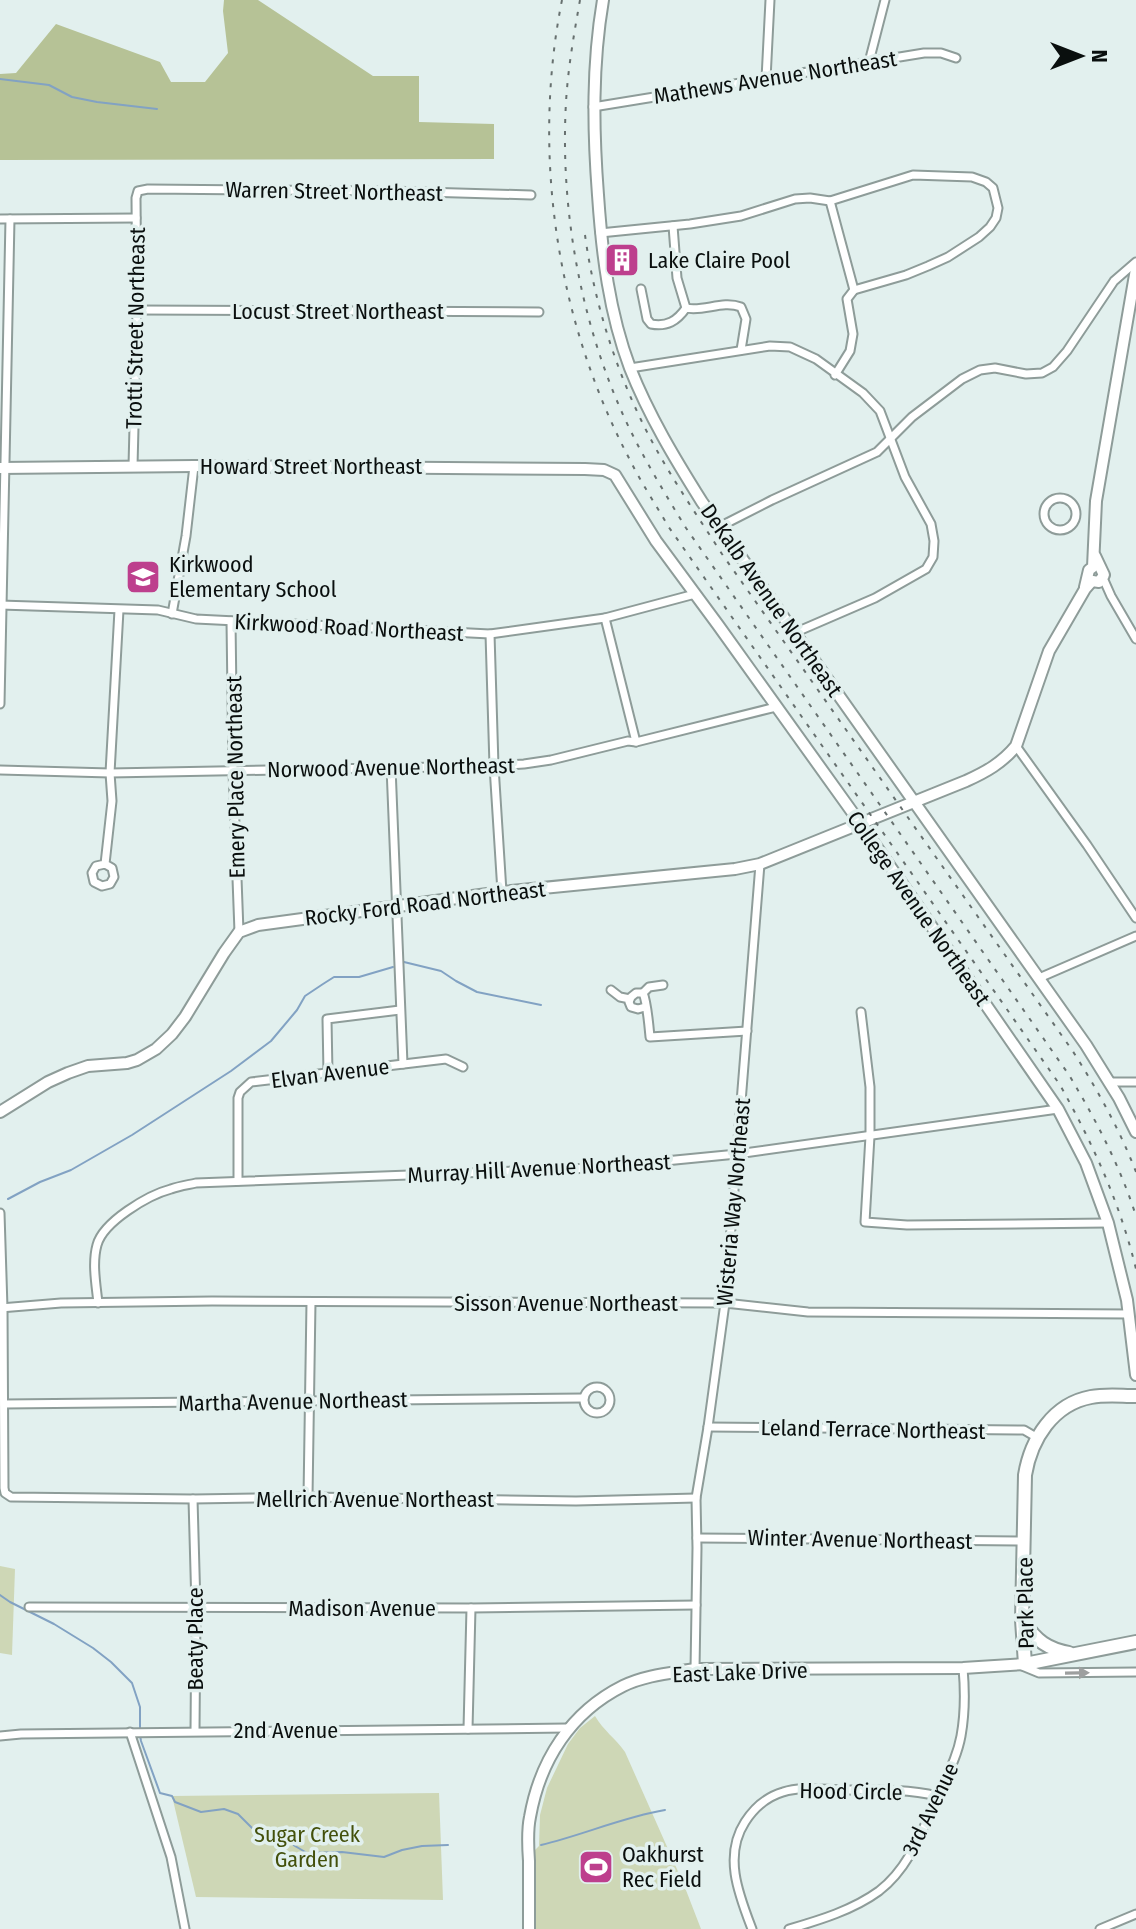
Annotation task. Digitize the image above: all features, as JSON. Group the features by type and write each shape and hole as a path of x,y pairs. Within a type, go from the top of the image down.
{"main road":[{"path":"1036,1437 1051,1419 1072,1404 1094,1396 1136,1396"},
{"name":"Park Place","path":"1023,1665 1025,1475 1036,1437"},
{"path":"1022,1620 1040,1642 1052,1650 1077,1655"},
{"name":"East Lake Drive","path":"1023,1665 1136,1642"}],"street":[{"name":"DeKalb Avenue Northeast","path":"603,0 593,107 600,233 608,289 619,332 630,368 649,410 671,454 719,527 1039,978 1110,1082 1136,1132"},
{"path":"766,79 770,0"},
{"path":"869,62 885,0"},
{"name":"Mathews Avenue Northeast","path":"593,107 924,53 941,53 956,58"},
{"path":"600,233 741,216 795,199 830,201 913,175 979,179 993,188 998,208 996,218 979,237 938,262 854,290 847,299 853,334 850,351 835,375"},
{"name":"Warren Street Northeast","path":"138,191 389,191 531,195"},
{"name":"Trotti Street Northeast","path":"133,466 138,191"},
{"path":"830,201 854,290"},
{"path":"0,219 136,218"},
{"path":"0,704 10,219"},
{"path":"673,226 677,278 686,308"},
{"path":"719,527 877,452 912,417 962,379 980,370 995,368 1026,374 1042,373 1053,367 1114,281 1136,262"},
{"path":"1136,269 1094,514 1094,573 1049,651 1016,746 1136,918"},
{"path":"641,289 647,319 651,324 671,323 686,308"},
{"path":"686,308 728,304 741,307 746,319 741,350"},
{"name":"Locust Street Northeast","path":"137,310 539,312"},
{"path":"630,368 770,346 790,347 816,359 863,393 880,411 905,477 931,524 933,557 926,569 875,598 794,633"},
{"path":"172,614 194,466"},
{"name":"Howard Street Northeast","path":"3,468 585,469 610,472 619,479"},
{"name":"College Avenue Northeast","path":"619,479 656,541 860,823 1058,1109 1086,1163 1108,1223 1129,1314 1136,1375"},
{"path":"1054,498 1066,499 1076,514 1071,527 1065,530 1048,526 1044,514 1048,502 1054,498"},
{"path":"1076,514 1094,514"},
{"path":"1094,573 1136,639"},
{"name":"Kirkwood Road Northeast","path":"1,605 158,610 196,619 490,634 605,618 695,594"},
{"path":"105,864 112,801 110,773 119,610"},
{"path":"605,618 636,742"},
{"name":"Emery Place Northeast","path":"231,621 239,932"},
{"path":"490,634 502,892"},
{"name":"Norwood Avenue Northeast","path":"0,770 110,773 524,764 628,741 636,742 776,707"},
{"name":"Rocky Ford Road Northeast","path":"239,932 270,923 502,892 760,864 966,781 991,769 1016,746"},
{"path":"391,767 403,1064"},
{"name":"Wisteria Way Northeast","path":"695,1669 696,1498 725,1303 760,864"},
{"path":"0,1112 68,1073 88,1066 127,1063 156,1049 185,1017 239,932"},
{"path":"1039,978 1136,936"},
{"path":"630,999 649,987 663,985"},
{"path":"611,990 620,997 630,999"},
{"path":"643,993 650,1037 747,1031"},
{"path":"630,999 631,1007 645,1007"},
{"path":"328,1073 327,1019 400,1010"},
{"path":"861,1012 870,1087 865,1222 907,1225 1108,1223"},
{"name":"Elvan Avenue","path":"238,1181 238,1098 251,1082 446,1059 463,1067"},
{"path":"1110,1082 1136,1082"},
{"name":"Murray Hill Avenue Northeast","path":"98,1303 94,1266 97,1243 106,1227 129,1209 168,1189 196,1183 593,1168 737,1154 1058,1109"},
{"path":"0,1213 4,1404"},
{"path":"308,1497 311,1302"},
{"name":"Sisson Avenue Northeast","path":"2,1308 98,1303 725,1303 808,1312 1129,1314"},
{"name":"Martha Avenue Northeast","path":"4,1404 583,1398"},
{"name":"Mellrich Avenue Northeast","path":"4,1404 5,1493 16,1498 308,1497 576,1501 696,1498"},
{"name":"Leland Terrace Northeast","path":"708,1427 1024,1430 1036,1437"},
{"name":"Beaty Place","path":"193,1499 195,1731"},
{"name":"Winter Avenue Northeast","path":"697,1538 1024,1541"},
{"name":"Madison Avenue","path":"29,1607 696,1605"},
{"path":"468,1729 471,1608"},
{"path":"1023,1665 1039,1673 1136,1672"},
{"name":"East Lake Drive","path":"529,1929 529,1820 538,1783 567,1728 624,1685 653,1676 695,1669 1023,1665"},
{"name":"3rd Avenue","path":"789,1929 858,1904 880,1890 900,1870 922,1832 956,1757 964,1710 963,1668"},
{"name":"2nd Avenue","path":"3,1736 567,1728"},
{"path":"136,1732 171,1857 185,1929"},
{"name":"Hood Circle","path":"752,1929 738,1891 734,1846 751,1813 766,1799 785,1790 873,1790 937,1796"},
{"path":"1100,1929 1136,1914"}],"green space":[{"path":"224,0 258,0 373,76 419,76 419,122 494,124 494,159 0,160 0,74 16,73 56,24 160,62 171,82 205,82 228,53"},
{"path":"0,1566 15,1569 12,1655 0,1653"},
{"path":"595,1716 625,1752 701,1929 531,1929 530,1855 539,1846 540,1815 547,1788 568,1744 580,1728"},
{"name":"Sugar Creek Garden","path":"439,1793 443,1900 196,1897 172,1796"}],"waterway":[{"path":"0,79 49,85 72,97 97,102 157,109"},
{"path":"404,962 441,971 477,992 541,1005"},
{"path":"8,1199 71,1170 132,1135 231,1071 271,1041 305,996 334,977 359,977 393,967"},
{"path":"0,1595 54,1624 111,1662 132,1683 140,1707 140,1728"},
{"path":"140,1735 160,1793 201,1812 224,1809 238,1814 252,1828 280,1834 307,1853 342,1852 384,1857 422,1846 448,1845"},
{"path":"541,1845 665,1810"}],"railway":[{"path":"562,0 553,59 549,118 557,237 568,296 606,409 635,470 668,526 1060,1085 1104,1174 1136,1269"},
{"path":"580,0 566,102 566,182 570,223 585,303 624,417 686,528 1069,1075 1107,1144 1136,1216"},
{"path":"585,235 594,285 615,358 634,405 663,460 722,554 1072,1050 1107,1109 1136,1172"}],"place":[{"name":"Lake Claire Pool","path":"622,260"},
{"name":"Kirkwood Elementary School","path":"143,577"},
{"name":"Oakhurst Rec Field","path":"596,1867"}]}
